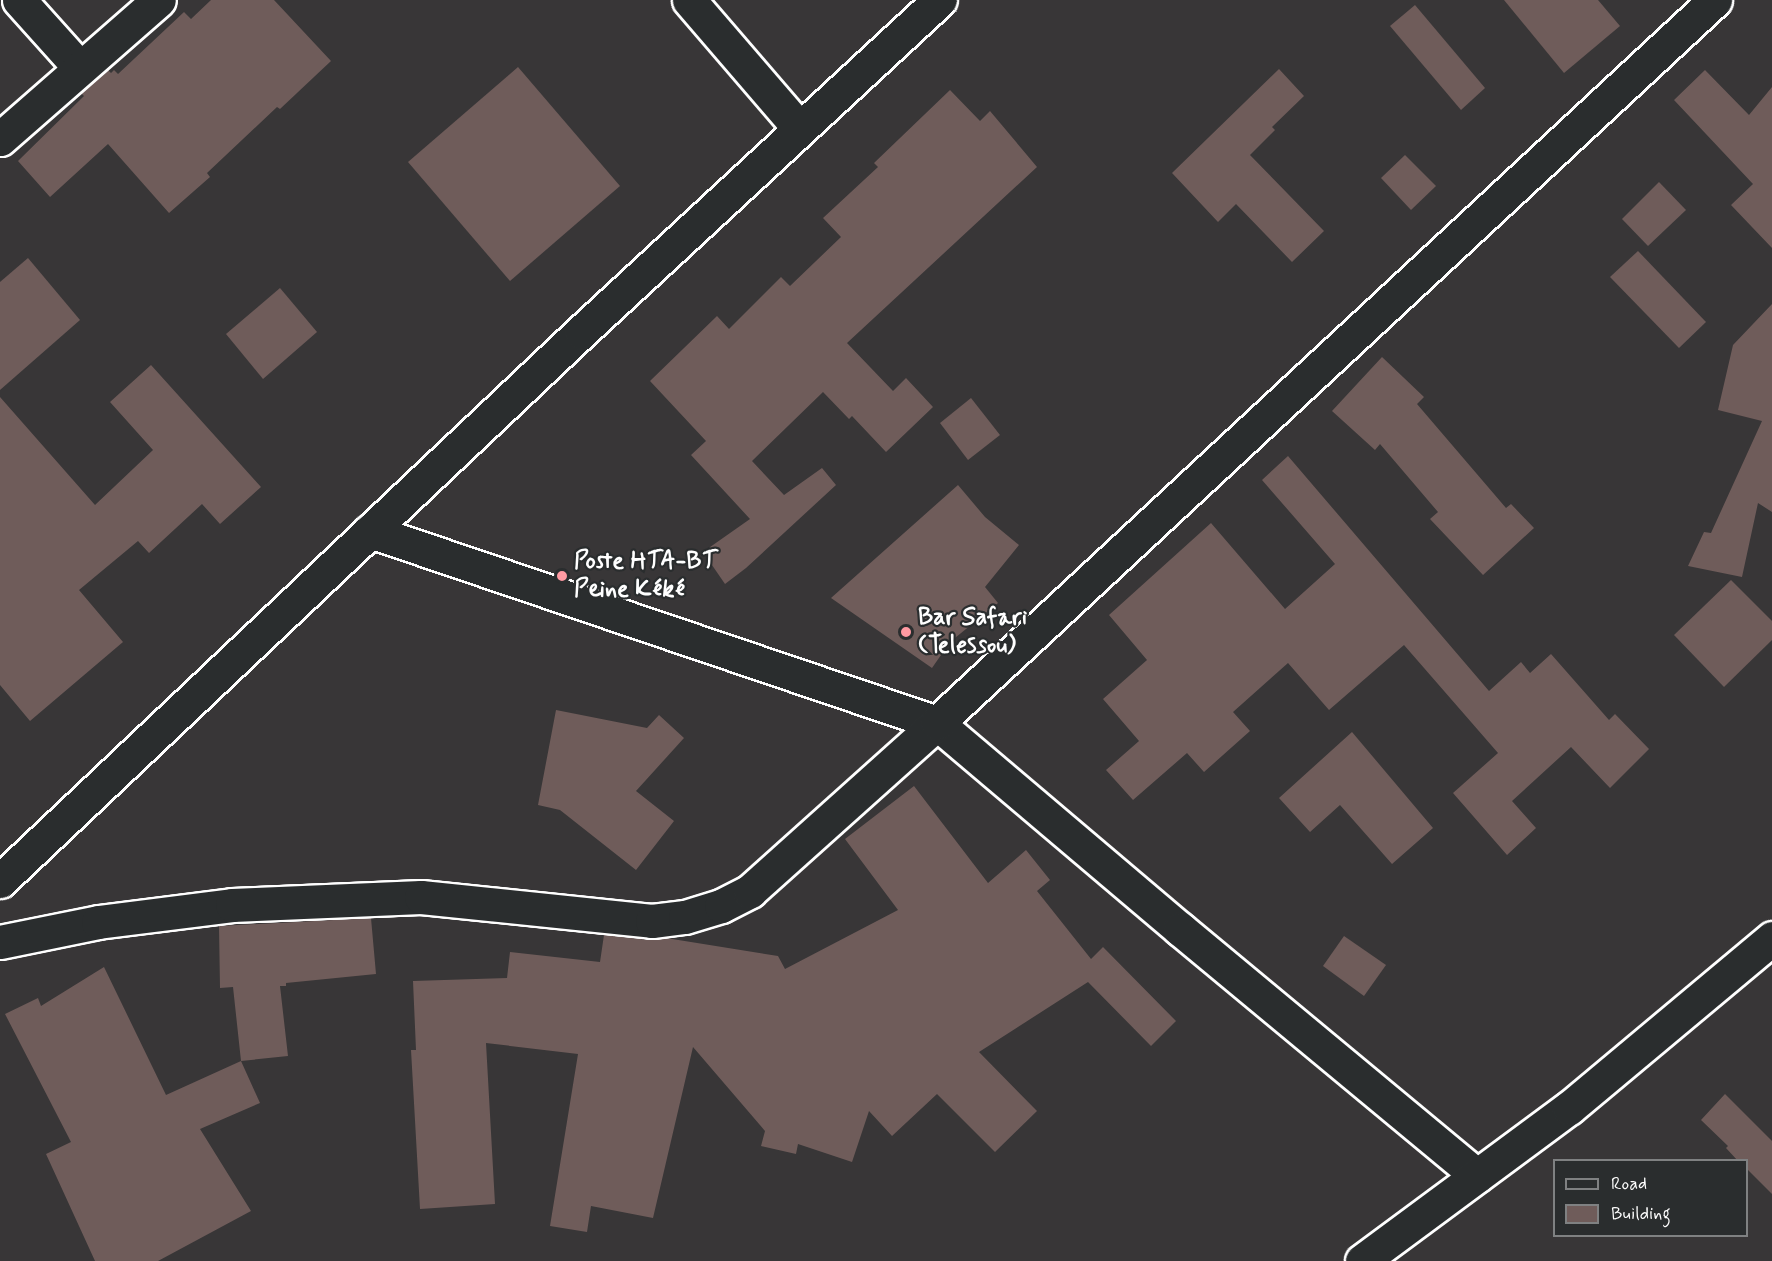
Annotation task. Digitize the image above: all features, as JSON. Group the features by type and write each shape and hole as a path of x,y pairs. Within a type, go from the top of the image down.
{"street":[{"path":"19,0 80,68"},
{"path":"0,139 159,0"},
{"path":"689,0 799,128"},
{"path":"0,880 799,128 940,0"},
{"path":"0,942 98,922 232,905 421,897 652,921 685,917 721,906 750,891 937,723 1715,0"},
{"path":"370,531 937,723 1179,929 1477,1176"},
{"path":"1362,1261 1569,1108 1772,938"}],"building":[{"path":"211,0 274,0 331,61 280,109 277,107 207,173 210,177 169,213 108,144 50,197 18,161 84,96 81,93 108,70 111,73 114,70 118,74 184,12 191,19"},
{"path":"1504,0 1598,0 1620,26 1564,73"},
{"path":"1415,5 1485,88 1461,110 1390,26"},
{"path":"518,67 620,186 510,281 408,162"},
{"path":"1279,69 1304,96 1272,127 1275,130 1250,155 1324,231 1292,262 1236,204 1218,222 1172,173"},
{"path":"1705,70 1749,115 1772,87 1772,248 1731,205 1753,184 1674,100"},
{"path":"950,90 980,121 990,111 1037,167 847,343 893,391 906,378 933,407 886,452 852,416 849,419 823,392 752,461 784,495 822,468 836,485 746,568 725,584 703,552 750,519 691,455 706,441 650,381 717,316 729,329 781,277 790,286 841,237 823,218 878,167 874,163"},
{"path":"1405,155 1436,186 1411,210 1381,178"},
{"path":"1659,182 1686,210 1648,246 1622,219"},
{"path":"1638,251 1706,322 1679,348 1610,277"},
{"path":"28,258 80,320 0,390 0,282"},
{"path":"280,288 317,332 263,379 226,334"},
{"path":"1772,304 1772,512 1758,503 1742,577 1688,566 1704,532 1711,533 1762,421 1718,410 1733,345"},
{"path":"1382,357 1424,397 1417,404 1506,508 1511,504 1534,528 1483,575 1430,519 1438,512 1380,444 1375,450 1332,411"},
{"path":"151,365 261,487 220,524 202,504 149,553 138,541 79,590 123,642 30,721 0,685 0,397 95,505 153,450 110,402"},
{"path":"971,398 1000,435 968,460 940,423"},
{"path":"1288,456 1489,691 1521,662 1530,673 1551,654 1609,720 1615,714 1649,749 1610,788 1571,747 1512,801 1536,828 1507,855 1453,793 1498,753 1404,645 1329,710 1288,663 1233,712 1250,731 1204,772 1187,753 1133,800 1106,770 1139,741 1103,699 1147,660 1109,615 1211,523 1285,609 1335,564 1262,480"},
{"path":"958,485 985,517 1019,545 985,587 998,603 950,642 932,668 831,598"},
{"path":"1731,580 1772,621 1772,640 1724,687 1674,635"},
{"path":"556,710 647,728 659,715 684,738 636,791 674,821 636,870 560,810 538,805"},
{"path":"1352,732 1433,828 1392,864 1340,805 1310,832 1279,798"},
{"path":"914,786 988,883 1026,850 1050,880 1037,891 1091,959 1103,947 1176,1021 1151,1046 1088,982 979,1052 1037,1111 995,1152 937,1094 892,1136 869,1111 852,1162 798,1144 796,1154 761,1146 765,1131 693,1047 653,1218 591,1206 587,1232 550,1226 578,1054 486,1043 495,1204 420,1209 411,1050 416,1050 413,981 507,978 510,952 600,962 604,935 650,940 666,938 778,956 785,969 898,910 845,839"},
{"path":"371,918 376,974 286,983 286,986 280,986 288,1056 241,1061 233,987 220,988 219,926"},
{"path":"1344,936 1386,965 1364,996 1323,966"},
{"path":"104,967 166,1095 241,1061 260,1103 200,1129 251,1211 158,1261 95,1261 46,1154 71,1142 5,1014 38,998 41,1006"},
{"path":"1725,1094 1772,1141 1772,1194 1748,1170 1748,1159 1736,1159 1726,1148 1728,1146 1701,1120"}],"place":[{"name":"Poste HTA-BT Peine Kéké","path":"562,576"},
{"name":"Bar Safari (Telessou)","path":"906,632"}]}
